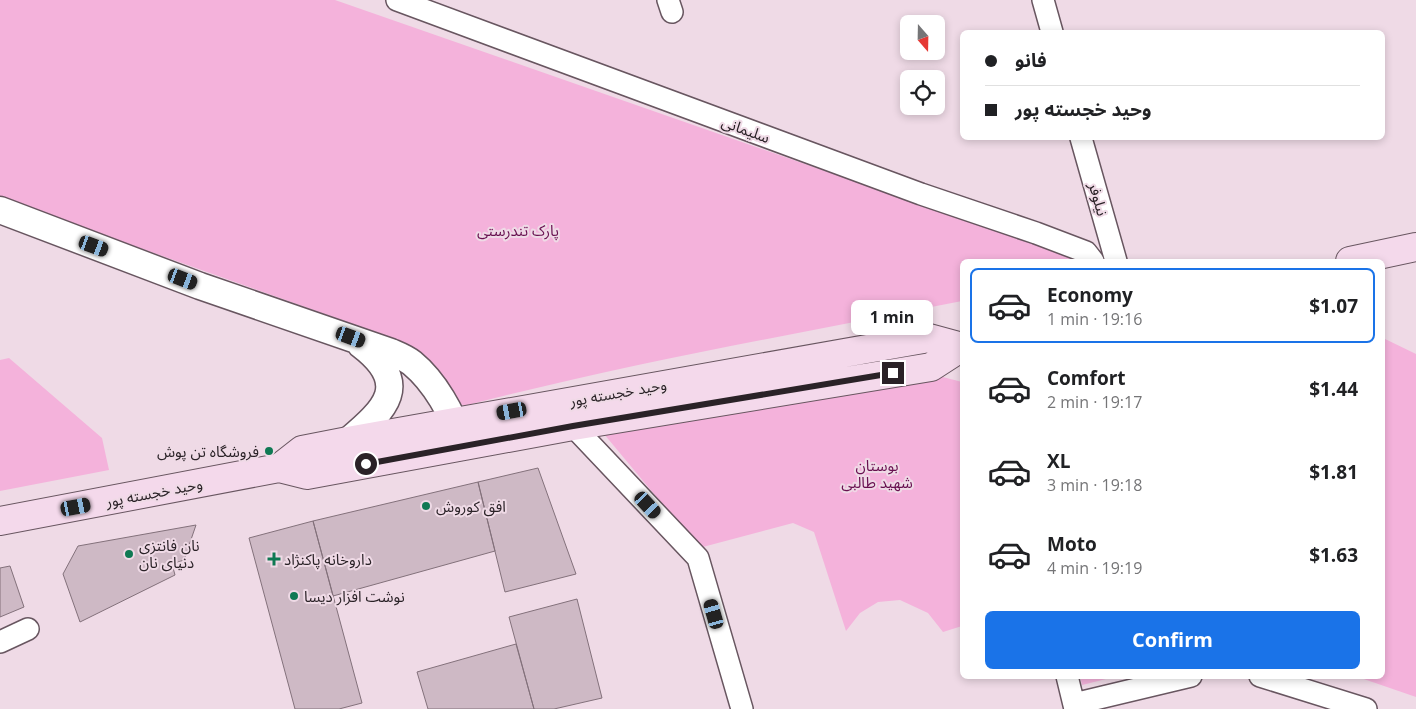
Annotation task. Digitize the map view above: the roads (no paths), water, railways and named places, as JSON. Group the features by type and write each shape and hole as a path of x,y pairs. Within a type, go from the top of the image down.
{"main road":[{"path":"1359,259 1416,247"},
{"name":"وحید خجسته پور","path":"0,521 279,468 307,475 459,433 929,338 960,346"},
{"name":"وحید خجسته پور","path":"279,468 302,450 348,441 573,426 931,367 960,348"}],"street":[{"name":"سلیمانی","path":"397,0 921,194 1036,233 1086,252 1091,259"},
{"path":"1043,0 1051,30"},
{"name":"نیلوفر","path":"1082,140 1115,259"},
{"path":"0,210 200,286 391,352 410,362 422,372 459,433"},
{"path":"348,441 378,415 390,391 389,378 384,365 351,337"},
{"path":"573,426 698,558 742,709"},
{"path":"0,642 28,629"},
{"path":"1068,679 1075,706 1179,679"},
{"path":"1270,679 1366,709"}],"place":[{"name":"فروشگاه تن پوش","path":"269,451"},
{"name":"افق کوروش","path":"426,506"},
{"name":"نان فانتزی دنیای نان","path":"129,554"},
{"name":"داروخانه پاکنژاد","path":"274,559"},
{"name":"نوشت افزار دیسا","path":"294,596"}],"park label":[{"name":"پارک تندرستی","path":"518,230"},
{"name":"بوستان شهید طالبی","path":"877,474"}]}
